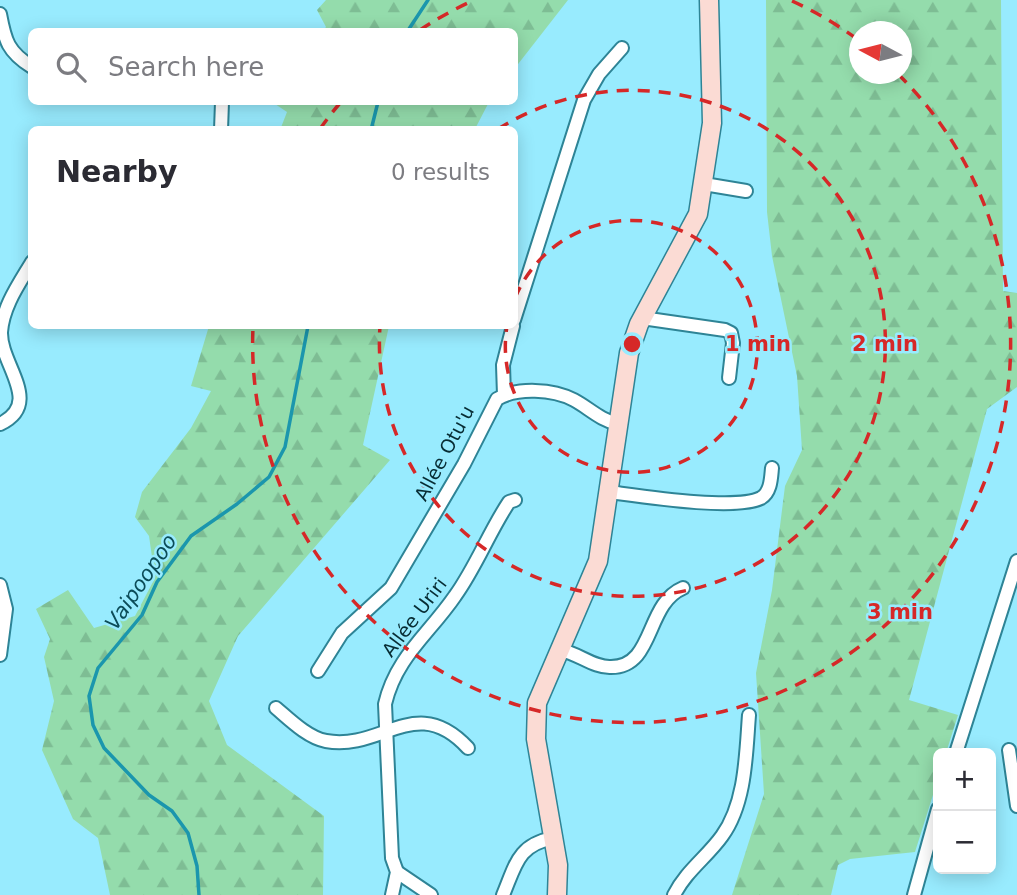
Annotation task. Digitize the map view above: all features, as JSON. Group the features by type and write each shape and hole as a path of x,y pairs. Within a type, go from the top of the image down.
{"main road":[{"path":"557,895 558,865 536,739 537,703 598,561 629,353 642,318 698,214 712,123 709,0"}],"street":[{"path":"0,14 3,33 13,55 28,64"},
{"path":"518,310 584,100 599,74 622,48"},
{"path":"221,126 222,105"},
{"path":"704,184 746,191"},
{"path":"0,424 16,411 20,398 1,340 4,317 28,270"},
{"path":"642,318 731,333 733,343 729,378"},
{"path":"512,329 503,365 504,395 525,391 559,394 572,399 604,421 618,424"},
{"name":"Allée Otu'u","path":"318,671 342,633 391,588 464,464 491,407 504,395"},
{"path":"608,492 714,504 751,500 768,492 772,468"},
{"name":"Allée Uriri","path":"392,895 397,872 392,858 385,704 390,684 400,663 457,594 500,515 509,502 515,500"},
{"path":"958,748 1017,561"},
{"path":"0,585 6,609 0,656"},
{"path":"560,650 608,667 628,664 641,652 663,601 682,588"},
{"path":"276,708 325,741 355,741 414,724 441,725 453,731 468,748"},
{"path":"674,895 683,879 715,846 729,824 745,764 749,715"},
{"path":"1009,750 1017,806"},
{"path":"915,895 937,811"},
{"path":"503,895 525,849 532,843 553,838"},
{"path":"397,872 431,895"}],"green space":[{"path":"326,0 568,0 518,64 518,28 325,28 317,10"},
{"path":"766,0 1001,0 1003,291 1017,293 1017,387 987,409 909,700 958,715 948,748 933,748 933,795 915,852 850,859 838,865 831,895 732,895 764,794 756,673 772,590 785,486 802,450 797,376 772,256 767,212"},
{"path":"276,105 487,105 477,126 282,126 287,112"},
{"path":"208,329 388,329 363,445 390,460 238,636 209,701 227,745 324,816 323,895 110,895 98,838 73,819 42,750 54,701 44,657 50,639 36,609 68,590 94,628 135,616 155,578 149,536 135,517 142,492 191,428 211,391 191,386"}],"waterway":[{"name":"Vaipoopoo","path":"410,28 428,0"},
{"name":"Vaipoopoo","path":"372,126 377,105"},
{"name":"Vaipoopoo","path":"199,895 197,866 188,833 172,811 149,795 104,748 93,725 89,696 98,668 142,615 157,582 191,536 237,504 269,477 285,447 307,329"}]}
